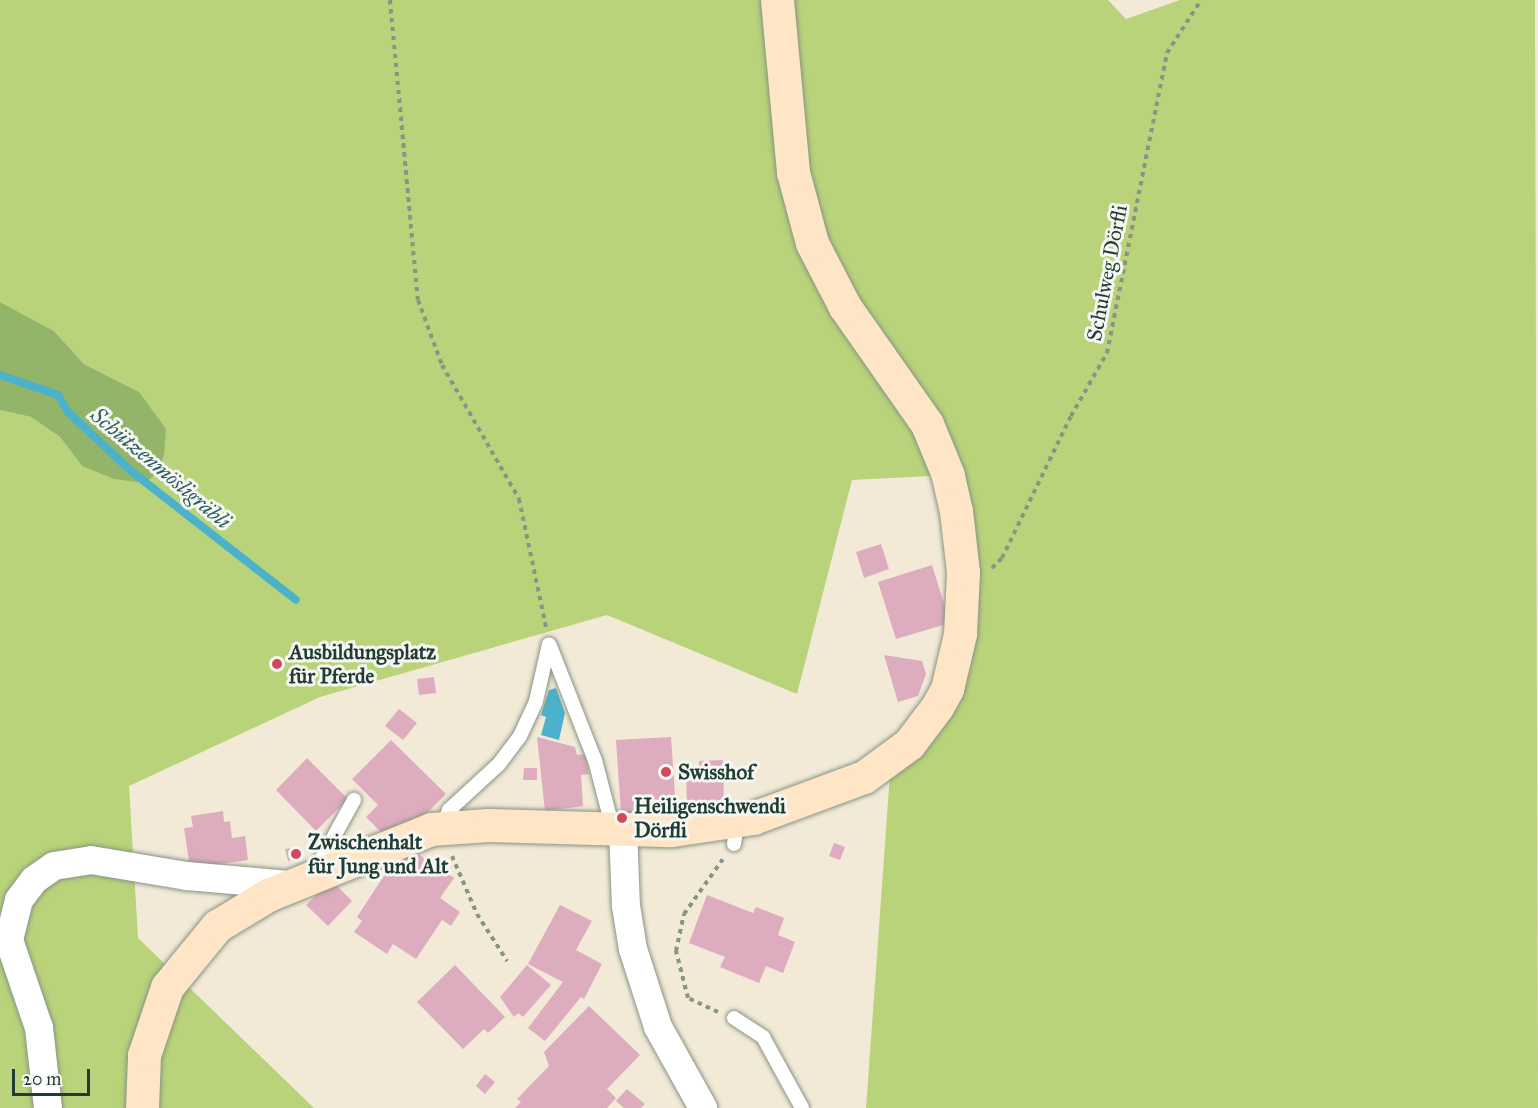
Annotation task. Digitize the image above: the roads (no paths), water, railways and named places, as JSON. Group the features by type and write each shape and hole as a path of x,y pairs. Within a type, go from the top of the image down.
{"street":[{"path":"142,1108 141,1081 149,1031 181,966 217,926 301,880 445,827 684,829 735,833 839,789 882,765 909,744 947,689 960,634 962,595 956,511 939,449 911,397 831,284 802,211 787,129 777,0"},
{"path":"618,829 633,949 658,1028 703,1108"},
{"path":"48,1108 39,1028 9,940 18,900 34,880 54,866 91,860 188,876 301,880"}],"lane":[{"path":"445,827 449,810 499,764 520,736 536,701 549,644 596,760 618,829"},
{"path":"301,880 354,800"},
{"path":"734,1018 763,1037 802,1108"}],"water":[{"path":"556,688 565,713 559,740 541,735 546,717 541,715 549,690"}],"waterway":[{"name":"Schützenmösligräbli","path":"0,375 58,395 68,412 131,471 296,600"}],"place":[{"name":"Ausbildungsplatz für Pferde","path":"277,664"},
{"name":"Swisshof","path":"666,772"},
{"name":"Heiligenschwendi Dörfli","path":"622,818"},
{"name":"Zwischenhalt für Jung und Alt","path":"296,854"}]}
